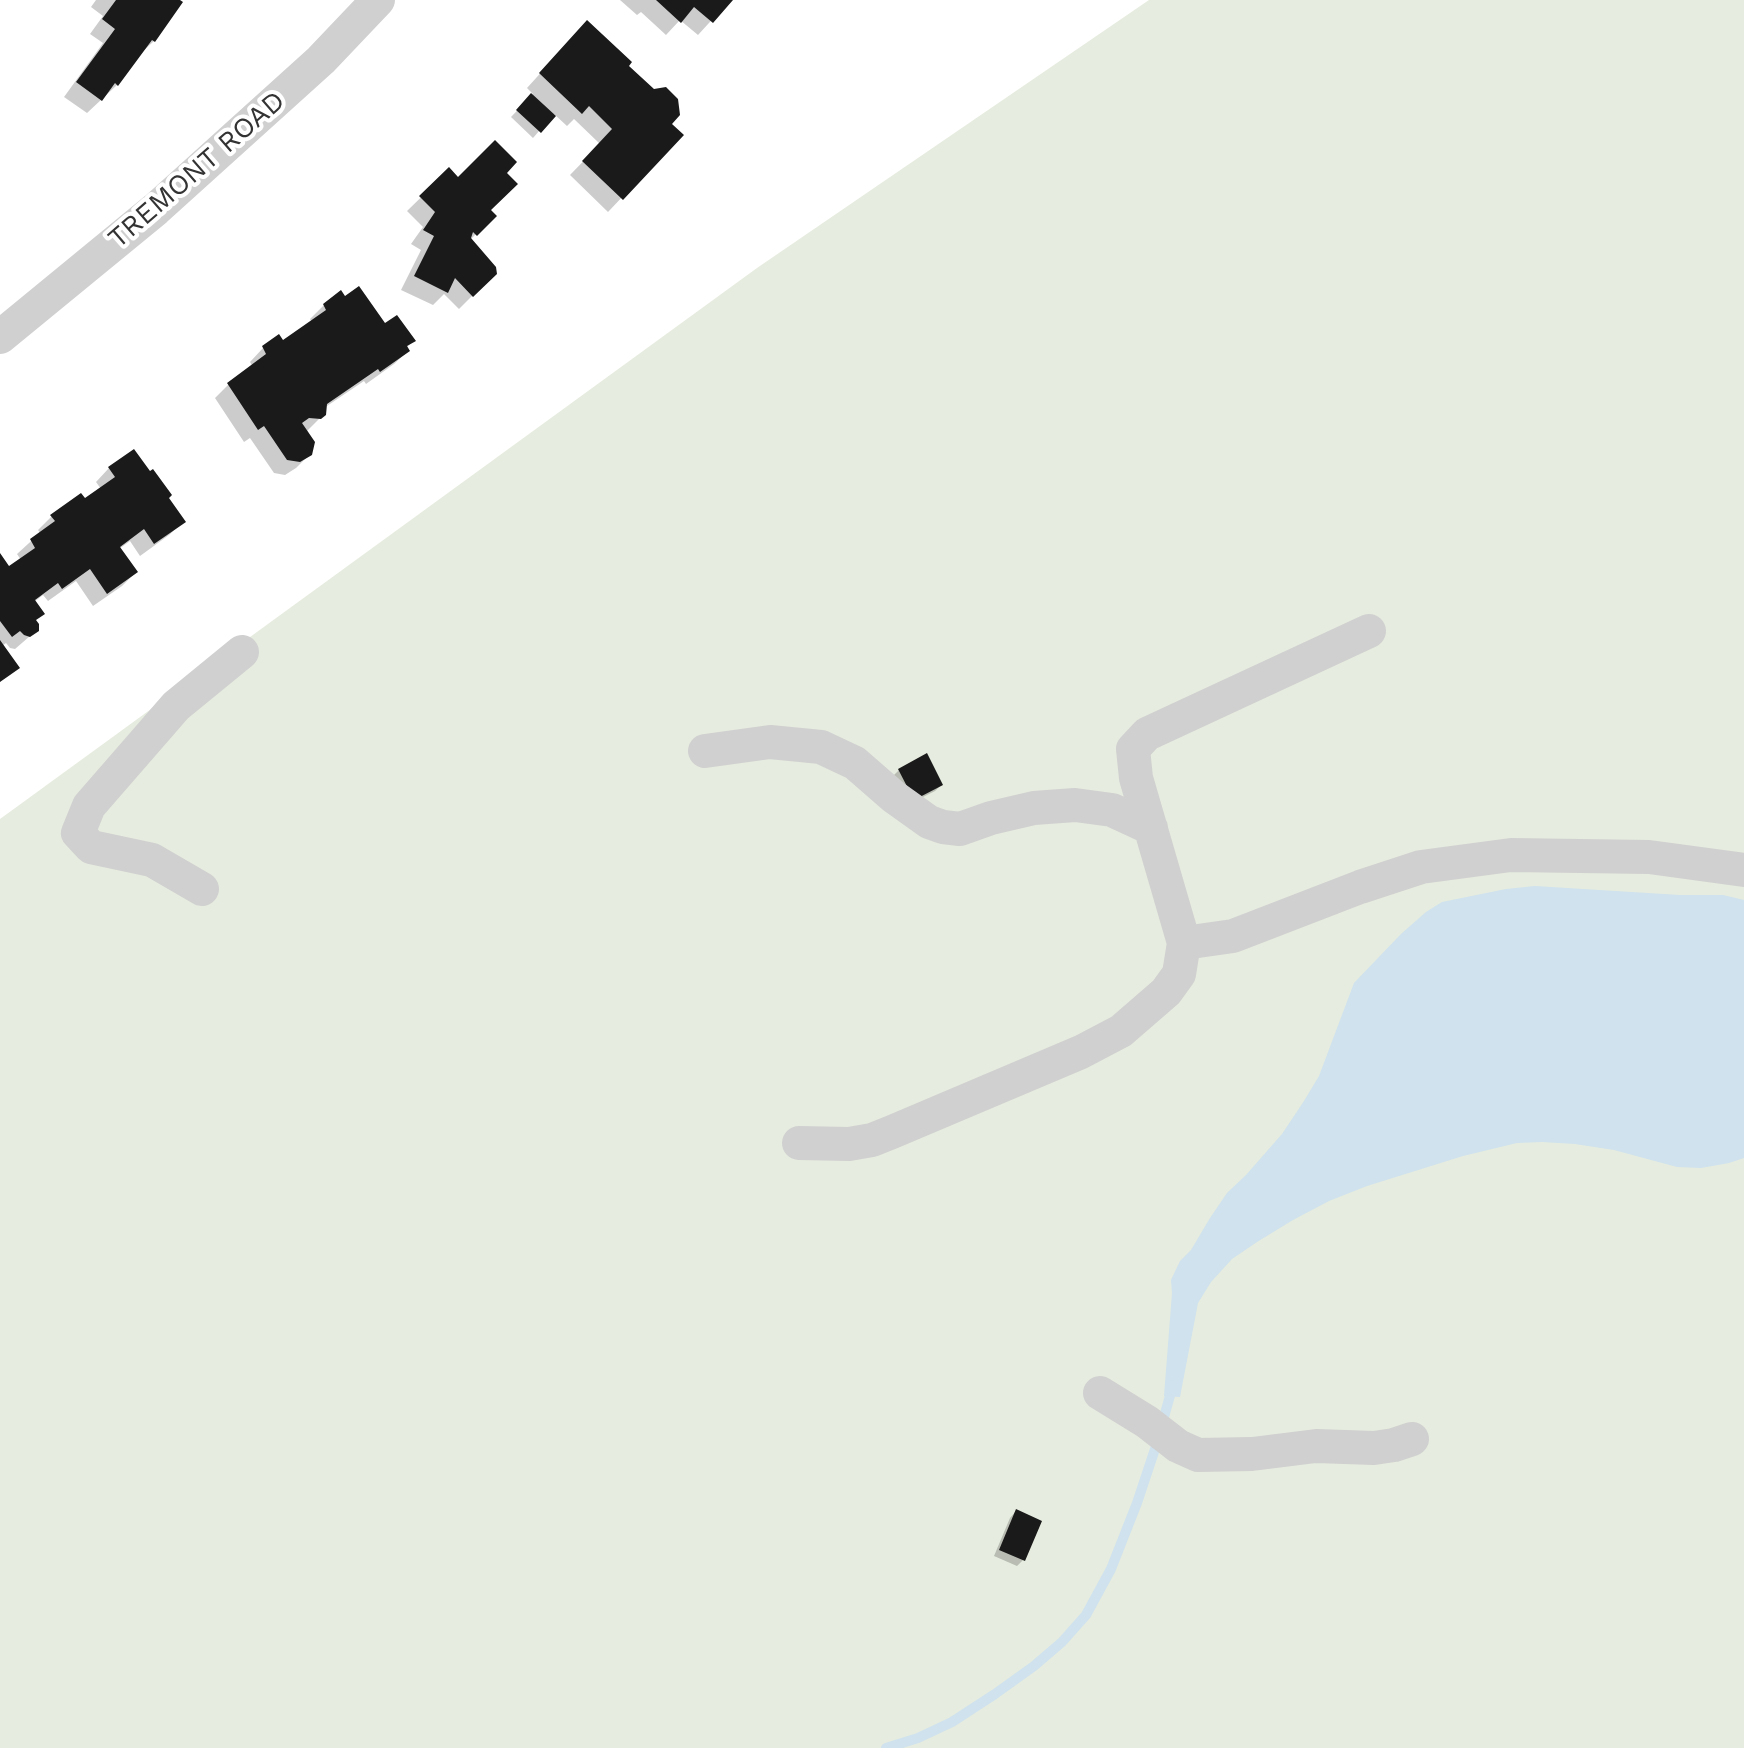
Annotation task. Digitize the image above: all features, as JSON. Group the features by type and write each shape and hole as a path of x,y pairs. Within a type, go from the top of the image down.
{"street":[{"name":"TREMONT ROAD","path":"2,333 156,209 321,60 378,0"},
{"path":"799,1143 849,1144 872,1140 1081,1052 1121,1031 1166,992 1179,974 1184,943 1136,778 1133,749 1147,734 1369,631"},
{"path":"202,889 152,860 91,847 78,833 89,806 176,706 242,652"},
{"path":"705,751 770,742 821,747 855,763 894,797 929,822 943,827 960,829 1034,808 1075,805 1112,810 1151,828"},
{"path":"1184,943 1233,936 1421,867 1511,855 1649,857 1744,870"},
{"path":"1100,1393 1147,1422 1178,1446 1198,1455 1252,1454 1316,1446 1374,1448 1412,1439"}],"shaded area":[{"path":"1149,0 1744,0 1744,1748 0,1748 0,819 757,268"}],"water":[{"path":"1535,886 1723,895 1744,900 1744,1158 1701,1168 1677,1167 1614,1150 1575,1144 1517,1143 1463,1156 1329,1201 1232,1259 1211,1282 1198,1303 1180,1397 1164,1396 1171,1280 1180,1261 1191,1250 1227,1193 1282,1134 1304,1101 1319,1076 1354,983 1401,934 1442,902"}],"building":[{"path":"116,0 183,2 155,42 152,40 118,86 115,83 102,101 76,82 115,29 102,19"},
{"path":"656,0 733,0 713,23 694,7 681,23"},
{"path":"587,20 632,62 629,66 654,89 666,87 678,99 680,115 672,124 684,135 623,200 582,161 612,129 589,106 582,114 539,73"},
{"path":"531,93 556,116 541,133 516,110"},
{"path":"495,140 517,162 507,173 518,184 491,210 497,216 477,236 473,232 471,238 496,267 497,274 473,297 455,278 448,293 414,276 434,236 423,230 435,212 419,196 449,167 458,177"},
{"path":"359,286 385,323 397,315 416,341 407,346 410,351 327,404 326,415 321,419 309,418 302,423 315,442 312,455 300,462 287,460 264,426 258,430 227,383 266,354 262,346 279,334 283,340 326,310 323,304 341,290 345,296"},
{"path":"134,449 172,495 169,498 186,522 154,544 144,529 120,547 138,572 107,594 90,569 62,589 58,583 35,600 45,614 36,620 39,631 30,637 20,631 12,637 0,621 0,553 9,566 35,548 30,539 55,521 50,515 81,493 85,498 115,477 108,467"},
{"path":"0,640 20,668 0,682"},
{"path":"927,753 943,785 914,800 898,769"},
{"path":"1016,1509 1042,1521 1025,1561 999,1550"}],"waterway":[{"path":"886,1748 918,1738 952,1722 995,1694 1062,1642 1086,1615 1111,1569 1137,1503 1173,1385"}]}
